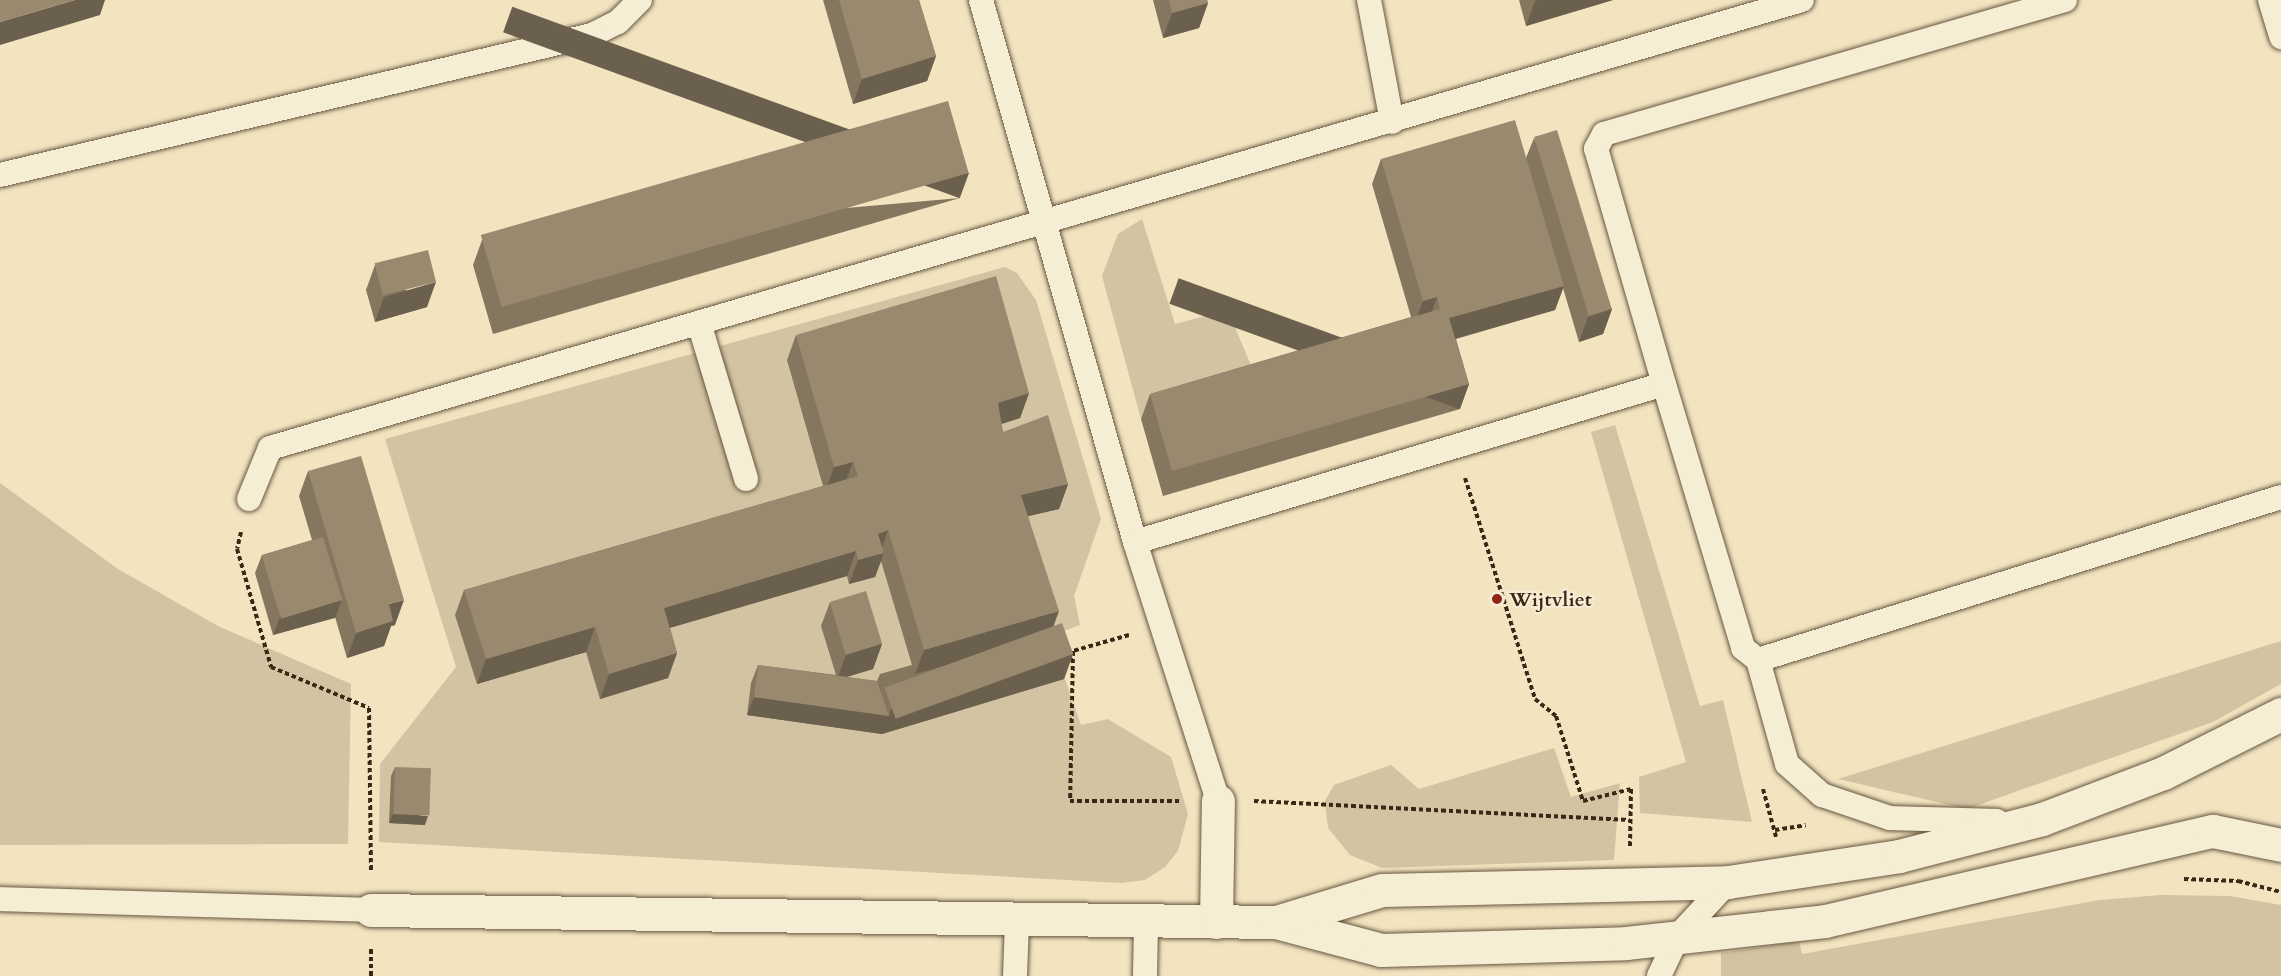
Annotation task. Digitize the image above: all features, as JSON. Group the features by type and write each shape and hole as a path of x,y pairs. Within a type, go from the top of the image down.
{"street":[{"path":"1276,922 1382,890 1728,882 1899,856 2042,819 2267,726 2281,714"},
{"path":"1216,922 1218,801"},
{"path":"371,910 1146,923 1276,922 1381,950 1626,943 1825,921 2212,831 2281,845"}],"lane":[{"path":"0,175 592,35 618,22 640,0"},
{"path":"981,0 1135,542 1218,801"},
{"path":"1369,0 1392,122"},
{"path":"249,499 270,448 1392,122 1802,0"},
{"path":"2042,819 1890,818 1822,795 1787,764 1758,660 1743,648 1596,149 1604,134 2065,0"},
{"path":"2270,0 2281,37"},
{"path":"699,323 746,479"},
{"path":"1135,542 1664,384"},
{"path":"1758,660 2281,496"},
{"path":"1659,976 1678,936 1728,882"},
{"path":"0,899 371,910"},
{"path":"1015,976 1017,921"},
{"path":"1145,976 1146,923"}],"path":[{"path":"1470,495 1535,699 1556,716 1583,801 1631,789"},
{"path":"249,499 237,549 271,667 369,708 370,976"},
{"path":"1162,626 1073,651 1070,801 1325,801 1630,820"},
{"path":"1775,830 1820,823"}],"shaded area":[{"path":"1142,219 1175,324 1209,315 1231,318 1259,384 1141,419 1102,276 1118,234"},
{"path":"1005,267 1017,273 1036,300 1101,519 1074,596 1080,625 1050,636 1081,725 1108,719 1171,757 1188,814 1178,851 1165,867 1145,880 1121,883 379,842 380,764 456,667 385,439"},
{"path":"1615,425 1700,706 1723,700 1752,822 1640,813 1639,777 1686,762 1591,432"},
{"path":"0,483 118,569 218,626 351,684 348,844 0,845"},
{"path":"2281,641 2281,684 2213,722 1967,809 1838,779"},
{"path":"1554,748 1571,797 1620,783 1614,860 1382,868 1350,855 1328,828 1325,801 1334,785 1391,765 1419,789"},
{"path":"2161,895 2230,896 2281,905 2281,976 1721,976 1721,953 1799,941 1802,954 2099,900"}],"building":[{"path":"0,0 75,0 0,22"},
{"path":"839,0 919,0 936,56 862,79"},
{"path":"1169,0 1207,0 1208,3 1172,13"},
{"path":"948,101 969,173 501,307 481,235"},
{"path":"1515,120 1564,286 1449,318 1469,384 1172,471 1150,394 1440,309 1437,297 1423,301 1381,159"},
{"path":"1557,130 1612,309 1589,316 1534,137"},
{"path":"428,250 436,282 383,295 375,263"},
{"path":"996,276 1029,393 998,403 1003,432 1048,415 1068,484 1021,495 1059,611 924,650 888,530 878,534 884,553 858,560 856,551 664,608 677,653 609,674 595,627 486,659 464,590 858,476 853,462 834,467 796,335"},
{"path":"361,456 404,600 389,604 393,621 356,633 308,471"},
{"path":"323,537 342,600 281,619 262,556"},
{"path":"866,591 882,644 846,655 830,602"},
{"path":"1062,623 1073,654 896,719 884,688"},
{"path":"758,665 877,681 889,716 754,697"},
{"path":"395,767 431,768 429,815 393,814"}],"place":[{"name":"Wijtvliet","path":"1497,599"}]}
